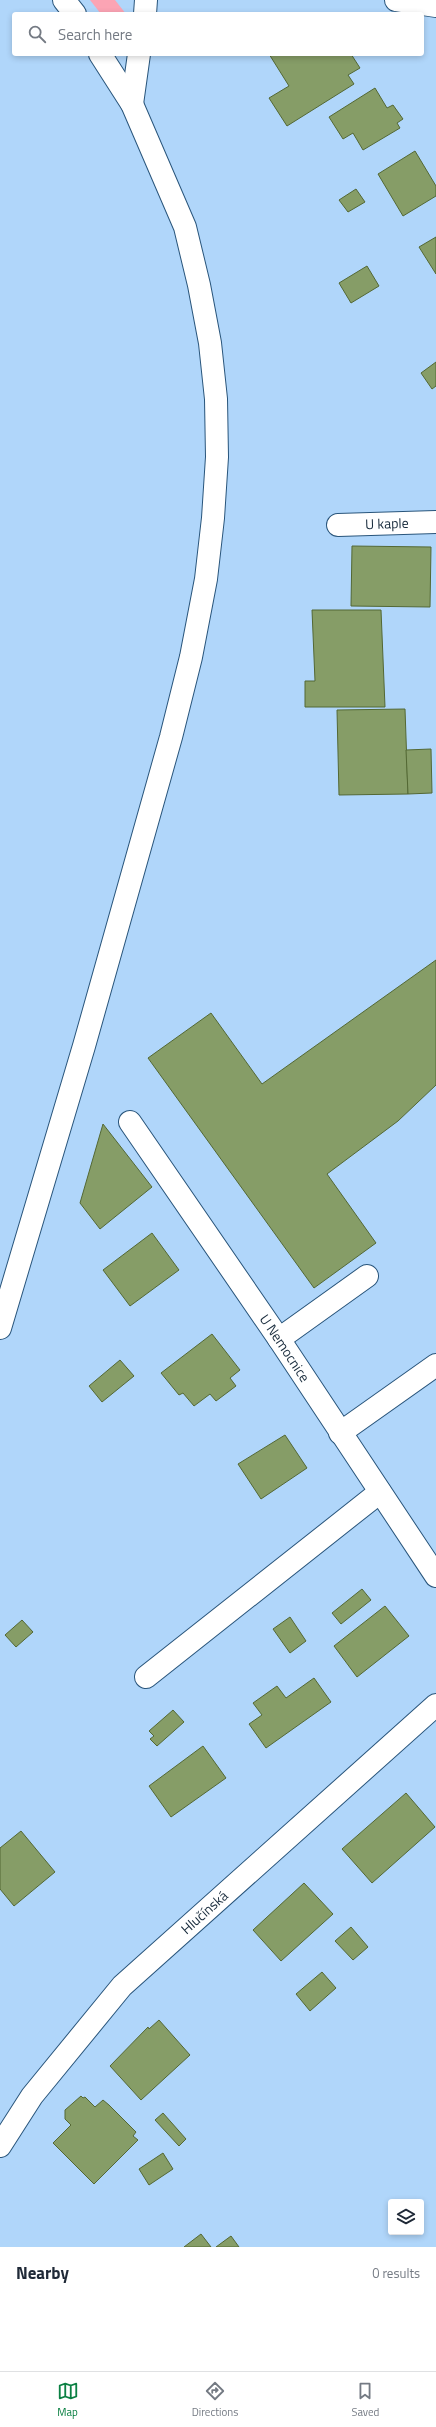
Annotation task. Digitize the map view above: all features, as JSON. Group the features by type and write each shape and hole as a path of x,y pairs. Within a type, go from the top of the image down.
{"main road":[{"path":"64,0 73,12"},
{"path":"144,12 146,0"},
{"path":"396,0 435,8"},
{"path":"0,1328 84,1046 171,737 191,657 206,579 213,518 217,456 216,399 210,343 199,284 185,227 132,104 101,56"},
{"path":"132,104 139,56"},
{"name":"U kaple","path":"338,526 436,522"},
{"name":"U Nemocnice","path":"130,1122 279,1339 436,1576"},
{"path":"279,1339 368,1276"},
{"path":"340,1433 436,1364"},
{"path":"146,1677 380,1492"},
{"name":"Hlučínská","path":"0,2146 32,2096 122,1986 436,1705"}],"shaded area":[{"path":"90,0 115,0 124,12 99,12"}],"building":[{"path":"270,56 352,56 360,68 348,75 354,84 287,126 269,98 289,86"},
{"path":"375,88 387,108 393,105 403,119 397,123 400,128 363,150 353,133 343,139 329,117"},
{"path":"415,151 436,186 436,196 403,216 378,174"},
{"path":"356,189 365,202 348,212 339,200"},
{"path":"436,237 436,274 419,247"},
{"path":"367,266 379,286 351,303 339,283"},
{"path":"436,362 436,386 432,389 421,373"},
{"path":"352,546 431,547 430,607 351,606"},
{"path":"312,610 381,610 385,707 305,707 305,681 315,681"},
{"path":"405,709 408,794 339,795 337,710"},
{"path":"431,749 432,793 408,794 406,750"},
{"path":"436,960 436,1085 398,1121 327,1174 376,1243 314,1288 148,1058 211,1013 262,1084"},
{"path":"103,1124 152,1187 100,1229 80,1203"},
{"path":"152,1233 179,1270 130,1306 103,1270"},
{"path":"212,1334 240,1370 230,1378 236,1386 216,1401 210,1394 194,1406 183,1393 179,1395 161,1373"},
{"path":"120,1360 134,1376 102,1402 89,1386"},
{"path":"285,1435 307,1468 261,1499 238,1464"},
{"path":"362,1589 371,1600 341,1624 332,1613"},
{"path":"385,1606 409,1636 357,1677 334,1646"},
{"path":"290,1617 306,1641 290,1653 273,1629"},
{"path":"22,1620 33,1632 16,1647 5,1635"},
{"path":"314,1678 331,1702 266,1748 249,1724 262,1715 253,1703 277,1686 286,1698"},
{"path":"173,1710 184,1722 157,1746 150,1739 154,1736 149,1731"},
{"path":"203,1746 226,1778 171,1817 149,1786"},
{"path":"406,1793 435,1827 372,1883 342,1849"},
{"path":"21,1831 55,1872 14,1906 0,1889 0,1848"},
{"path":"304,1883 333,1914 281,1961 253,1930"},
{"path":"351,1927 368,1947 353,1960 335,1941"},
{"path":"322,1972 336,1988 310,2011 296,1994"},
{"path":"159,2020 190,2055 141,2100 110,2066 148,2027 149,2029"},
{"path":"81,2096 83,2098 85,2097 95,2107 103,2100 136,2132 133,2136 138,2140 94,2184 53,2143 71,2125 65,2119 65,2110"},
{"path":"163,2113 186,2139 179,2146 155,2120"},
{"path":"163,2153 173,2169 149,2185 139,2169"},
{"path":"201,2234 211,2247 184,2247"},
{"path":"231,2236 239,2247 216,2247"}]}
